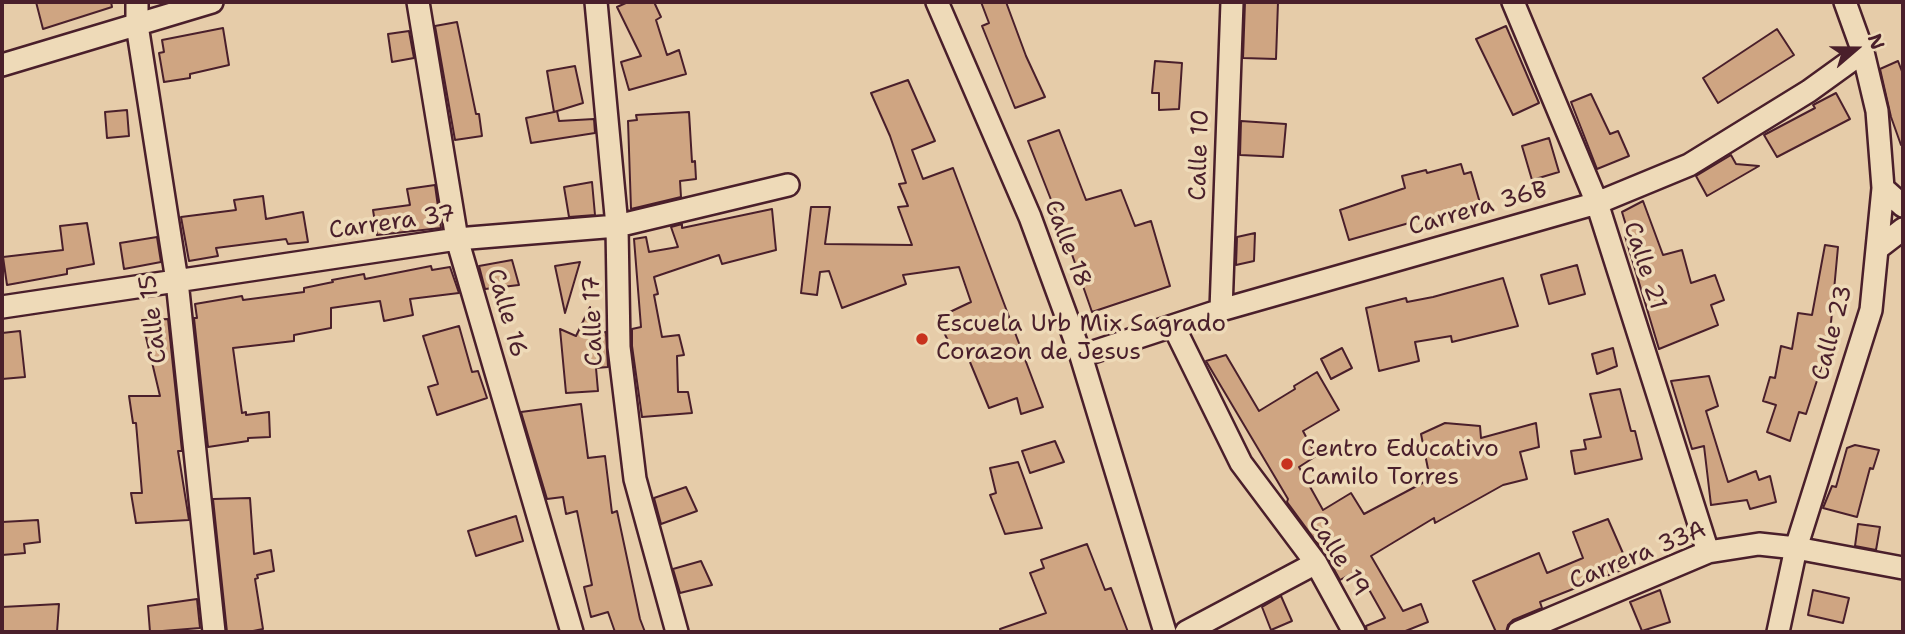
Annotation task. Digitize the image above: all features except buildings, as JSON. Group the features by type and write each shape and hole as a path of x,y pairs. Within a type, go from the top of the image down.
{"street":[{"name":"Calle 15","path":"137,2 137,25 177,281 214,632"},
{"path":"2,65 212,2"},
{"name":"Calle 16","path":"418,2 457,239 572,632"},
{"name":"Calle 17","path":"596,2 617,226 618,347 635,479 677,632"},
{"name":"Calle 18","path":"937,2 1030,217 1081,356 1165,632"},
{"name":"Calle 10","path":"1221,310 1232,2"},
{"name":"Calle 21","path":"1513,2 1597,203 1707,552"},
{"name":"Calle 23","path":"1778,632 1796,548 1871,310 1883,188 1877,111 1863,52 1845,2"},
{"name":"Carrera 36B","path":"1081,356 1221,310 1597,203 1689,165 1809,91 1863,52"},
{"name":"Carrera 37","path":"2,307 457,239 617,226 788,185"},
{"path":"1883,188 1903,206"},
{"path":"1877,249 1903,229"},
{"name":"Calle 19","path":"1174,327 1241,463 1316,563 1354,632"},
{"name":"Carrera 33A","path":"1519,632 1707,552 1759,544 1796,548 1903,568"},
{"path":"1186,632 1316,563"}],"place":[{"name":"Escuela Urb Mix Sagrado Corazon de Jesus","path":"922,339"},
{"name":"Centro Educativo Camilo Torres","path":"1287,464"}]}
